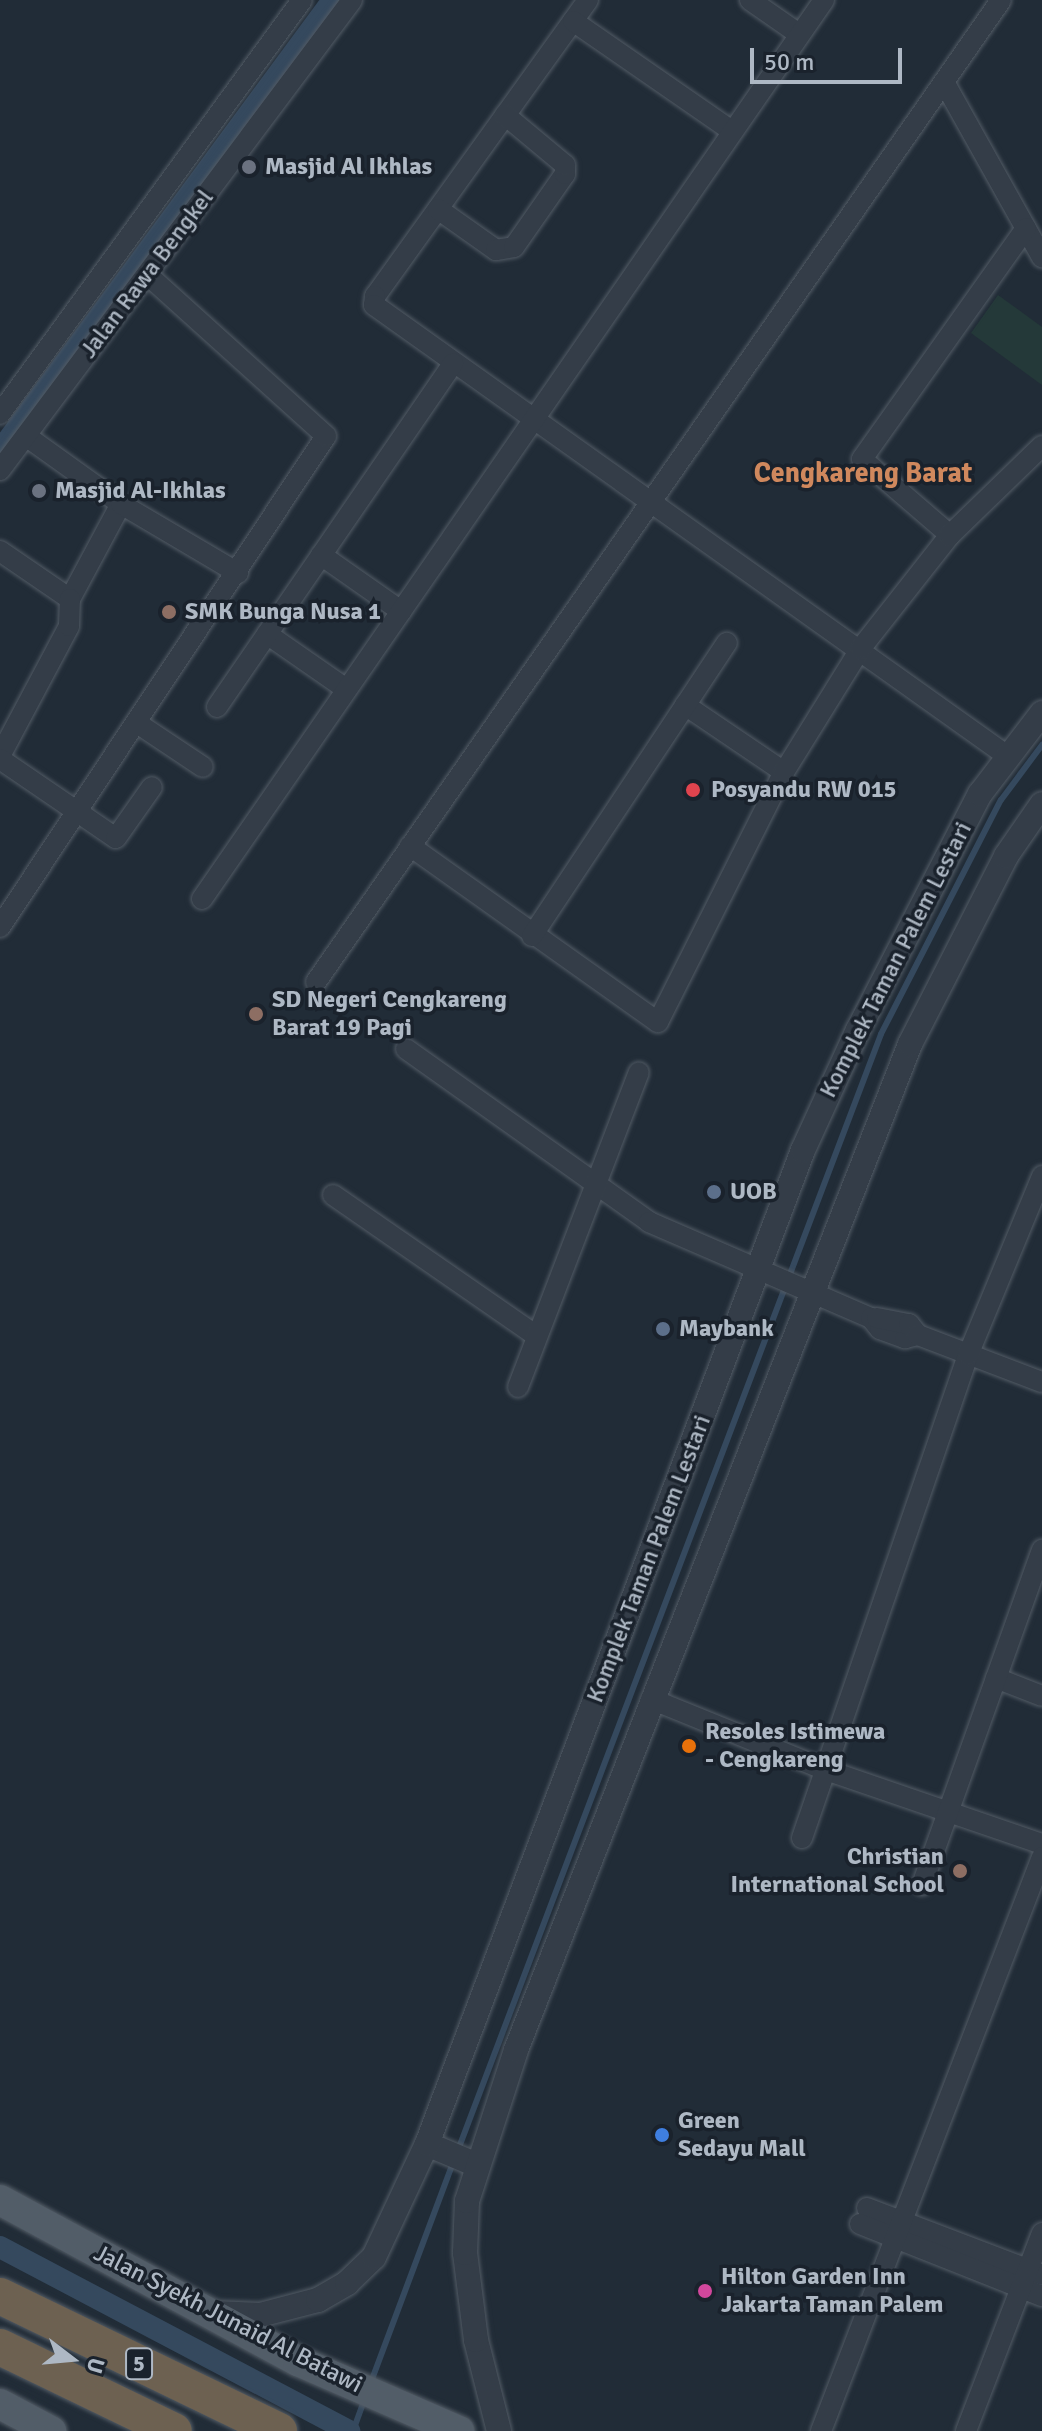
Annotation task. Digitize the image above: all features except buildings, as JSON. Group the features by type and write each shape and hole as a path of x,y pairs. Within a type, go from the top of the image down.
{"highway":[{"name":"5","path":"0,2296 279,2431"},
{"name":"5","path":"0,2347 174,2431"}],"main road":[{"name":"Jalan Syekh Junaid Al Batawi","path":"0,2200 206,2312 342,2380 459,2431"},
{"path":"0,2404 51,2431"}],"street":[{"name":"Jalan Rawa Bengkel","path":"0,414 302,0"},
{"name":"Jalan Rawa Bengkel","path":"0,470 352,0"},
{"path":"588,0 375,296 374,305 861,648 1006,755"},
{"path":"750,0 799,34"},
{"path":"202,899 824,0"},
{"path":"316,982 1001,0"},
{"path":"573,21 732,131"},
{"path":"944,82 1042,257"},
{"path":"438,209 496,250 514,247 565,174 565,165 505,115"},
{"path":"950,535 862,459 1026,228"},
{"path":"0,927 238,573 326,436 147,274"},
{"path":"217,707 453,363"},
{"path":"26,436 121,504 238,573"},
{"path":"410,846 532,936 658,1022 784,772 861,648 950,535 1042,446"},
{"path":"121,504 70,599 69,626 0,757 116,838 152,787"},
{"path":"0,551 70,599"},
{"path":"321,555 401,611"},
{"path":"267,634 346,689"},
{"path":"532,936 727,643"},
{"path":"685,705 784,772"},
{"name":"Komplek Taman Palem Lestari","path":"499,2431 476,2340 465,2253 467,2201 452,2155 766,1274 803,1150 858,1030 980,794 1006,755 1042,713"},
{"path":"137,723 203,767"},
{"name":"Komplek Taman Palem Lestari","path":"206,2312 237,2316 287,2311 347,2283 374,2257 452,2155 516,2050 806,1291 910,1044 1006,856 1042,804"},
{"path":"406,1049 594,1185 669,1233 871,1318 886,1316 909,1324 918,1335 1042,1382"},
{"path":"518,1387 535,1335 639,1072"},
{"path":"802,1838 968,1355 1042,1176"},
{"path":"333,1195 535,1335"},
{"path":"922,1885 1042,1550"},
{"path":"996,1678 1042,1696"},
{"path":"651,1699 826,1770 1042,1844"},
{"path":"821,2431 1042,1857"},
{"path":"864,2216 1031,2278 1042,2296"},
{"path":"966,2431 1031,2278 1042,2233"}],"green space":[{"path":"998,295 1042,327 1042,385 971,333"}],"waterway":[{"path":"0,451 333,0"},
{"path":"458,2150 881,1034 1001,800 1042,745"},
{"path":"371,2382 454,2160"},
{"path":"0,2247 349,2431"},
{"path":"353,2431 364,2400"}],"place":[{"name":"Masjid Al Ikhlas","path":"249,167"},
{"name":"Masjid Al-Ikhlas","path":"39,491"},
{"name":"SMK Bunga Nusa 1","path":"169,612"},
{"name":"Posyandu RW 015","path":"693,790"},
{"name":"SD Negeri Cengkareng Barat 19 Pagi","path":"256,1014"},
{"name":"UOB","path":"714,1192"},
{"name":"Maybank","path":"663,1329"},
{"name":"Resoles Istimewa - Cengkareng","path":"689,1746"},
{"name":"Christian International School","path":"960,1871"},
{"name":"Green Sedayu Mall","path":"662,2135"},
{"name":"Hilton Garden Inn Jakarta Taman Palem","path":"705,2291"}],"district":[{"name":"Cengkareng Barat","path":"863,473"}]}
